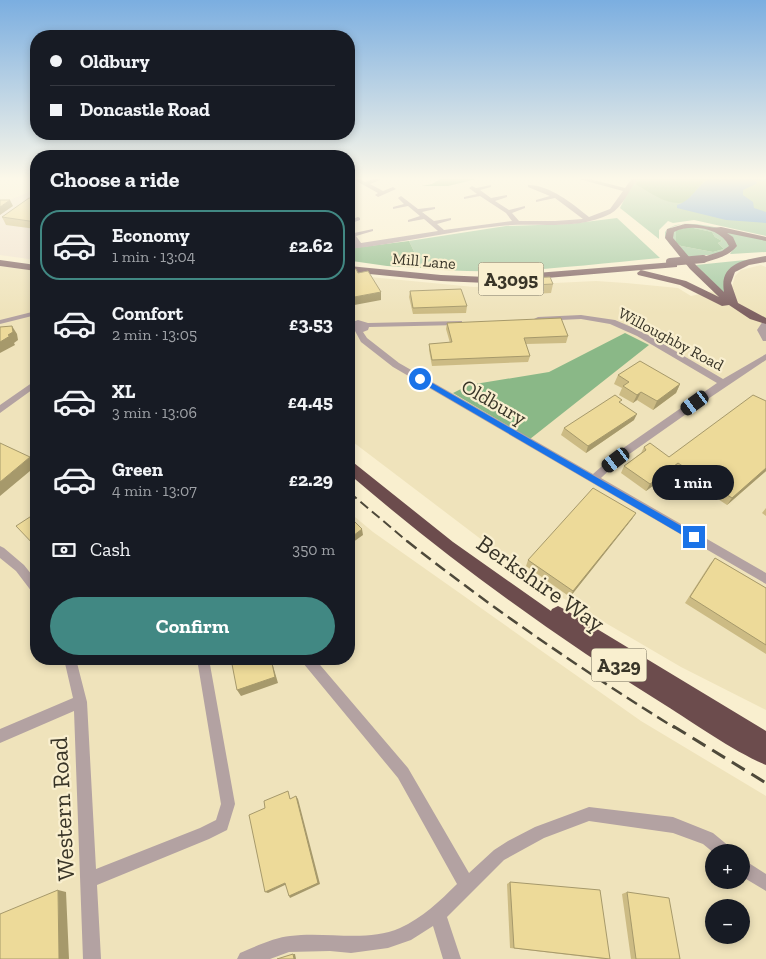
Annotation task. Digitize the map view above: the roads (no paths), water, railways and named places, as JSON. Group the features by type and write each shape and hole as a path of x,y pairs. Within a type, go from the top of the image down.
{"highway":[{"name":"Berkshire Way","path":"355,463 455,547"},
{"name":"Berkshire Way","path":"355,472 592,648 766,755"},
{"name":"Berkshire Way","path":"480,565 640,666 766,742"}],"main road":[{"name":"A3095","path":"729,304 671,248 664,237 666,230 675,224 695,223 766,239"},
{"name":"A3095","path":"705,260 730,250 733,244 730,239 715,230 697,226 681,226 670,231 669,238 729,304"},
{"name":"A3095","path":"729,304 726,281 731,272 745,263 766,256"},
{"name":"Mill Lane","path":"355,267 479,280 766,256"},
{"path":"0,261 30,265"},
{"name":"Mill Lane","path":"355,266 442,275 488,276 672,264"},
{"name":"A3095","path":"591,272 633,273 664,277 687,284 729,304 765,328"}],"street":[{"path":"438,223 434,224 443,232"},
{"path":"355,246 443,232 521,223"},
{"path":"355,232 371,230"},
{"path":"355,239 360,246"},
{"path":"0,322 30,314"},
{"name":"Willoughby Road","path":"530,320 581,316 612,322 640,334 723,383"},
{"path":"356,326 470,323"},
{"name":"Oldbury","path":"356,326 364,340 396,365 766,579"},
{"path":"753,364 766,348"},
{"path":"594,479 602,470 723,383 766,356"},
{"path":"0,410 30,388"},
{"path":"0,551 20,568 30,580"},
{"name":"Western Road","path":"71,665 80,702 92,959"},
{"path":"89,880 222,825 228,804 204,665"},
{"path":"312,665 403,773 467,886"},
{"path":"0,736 80,702"},
{"path":"246,959 289,944 330,943 351,945 388,940 406,934 438,914 499,855 540,832 589,814 673,825 708,838 715,844"},
{"path":"750,872 766,883"},
{"path":"438,914 452,959"}],"railway":[{"path":"355,497 408,542"},
{"path":"407,541 472,591 538,638 675,728"},
{"path":"673,726 766,783"}]}
